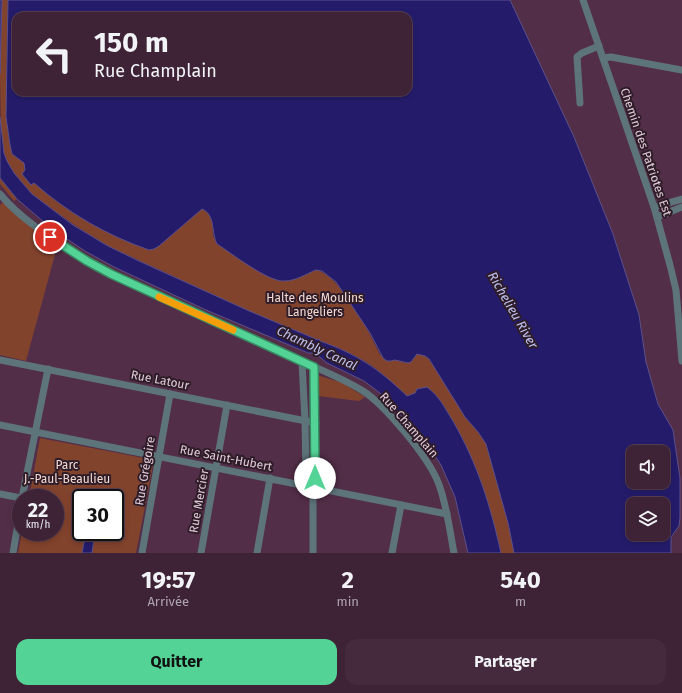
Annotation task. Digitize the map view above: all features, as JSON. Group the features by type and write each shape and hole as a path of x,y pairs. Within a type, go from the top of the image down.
{"street":[{"name":"Chemin des Patriotes Est","path":"583,0 657,217 676,290 682,361"},
{"path":"580,103 577,57 582,53 599,46"},
{"path":"603,58 611,57 682,70"},
{"name":"Rue Champlain","path":"1,199 38,229 87,261 168,301 314,367 363,391 377,402 393,419 431,468 439,483 447,514 454,553"},
{"path":"654,207 682,200"},
{"path":"657,217 682,207"},
{"name":"Rue Latour","path":"0,360 316,422"},
{"path":"302,362 306,477 313,487"},
{"path":"313,553 313,487 315,478 316,422 314,367"},
{"path":"24,489 48,369"},
{"name":"Rue Grégoire","path":"142,553 170,394"},
{"name":"Rue Mercier","path":"201,553 227,405"},
{"name":"Rue Saint-Hubert","path":"0,425 447,514"},
{"path":"257,553 270,478"},
{"path":"0,494 12,496"},
{"path":"392,553 401,505"},
{"path":"13,553 15,541"}],"green space":[{"name":"Halte des Moulins Langeliers","path":"2,0 8,0 6,117 10,145 12,154 24,163 25,170 22,174 31,184 34,182 60,204 88,222 133,244 149,250 159,246 202,209 206,211 210,217 213,237 307,273 316,270 326,274 354,306 380,355 405,363 411,362 417,354 425,356 429,359 465,417 486,444 508,523 514,553 501,553 488,501 470,453 445,407 427,388 407,397 385,376 365,361 320,341 319,339 318,340 247,310 108,246 73,224 32,194 19,180 7,161 4,153 1,129 0,74"},
{"path":"0,178 17,199 14,201 0,184"},
{"path":"3,202 26,223 57,247 26,361 0,355 0,205"},
{"path":"317,375 343,383 365,397 359,401 318,396"},
{"name":"Parc J.-Paul-Beaulieu","path":"40,438 154,460 136,553 18,553 20,541 64,541 64,489 31,489"}],"water":[{"path":"0,0 2,0 0,74"},
{"name":"Richelieu River","path":"8,0 510,0 574,137 613,234 639,315 646,362 658,404 673,430 680,478 680,518 679,526 671,537 671,553 514,553 508,523 486,444 465,417 429,359 425,356 417,354 411,362 408,363 395,360 387,361 383,358 370,333 336,282 322,271 316,270 297,279 288,281 277,280 259,272 217,244 209,215 202,209 154,249 149,250 133,244 88,222 60,204 34,183 31,185 22,174 25,170 24,163 12,154 6,117"},
{"name":"Chambly Canal","path":"0,117 4,153 14,173 32,194 73,225 108,246 139,261 247,310 345,351 377,370 407,396 415,393 417,389 427,387 442,402 470,453 488,501 501,553 468,553 455,497 441,465 426,442 380,393 364,381 327,363 315,353 308,353 206,310 114,267 85,251 52,229 17,199 0,178"},
{"path":"84,541 94,541 92,553 82,553"}],"slow traffic":[{"path":"159,297 233,330"}],"route":[{"path":"50,237 87,261 111,274 314,367 316,422 315,478"}]}
